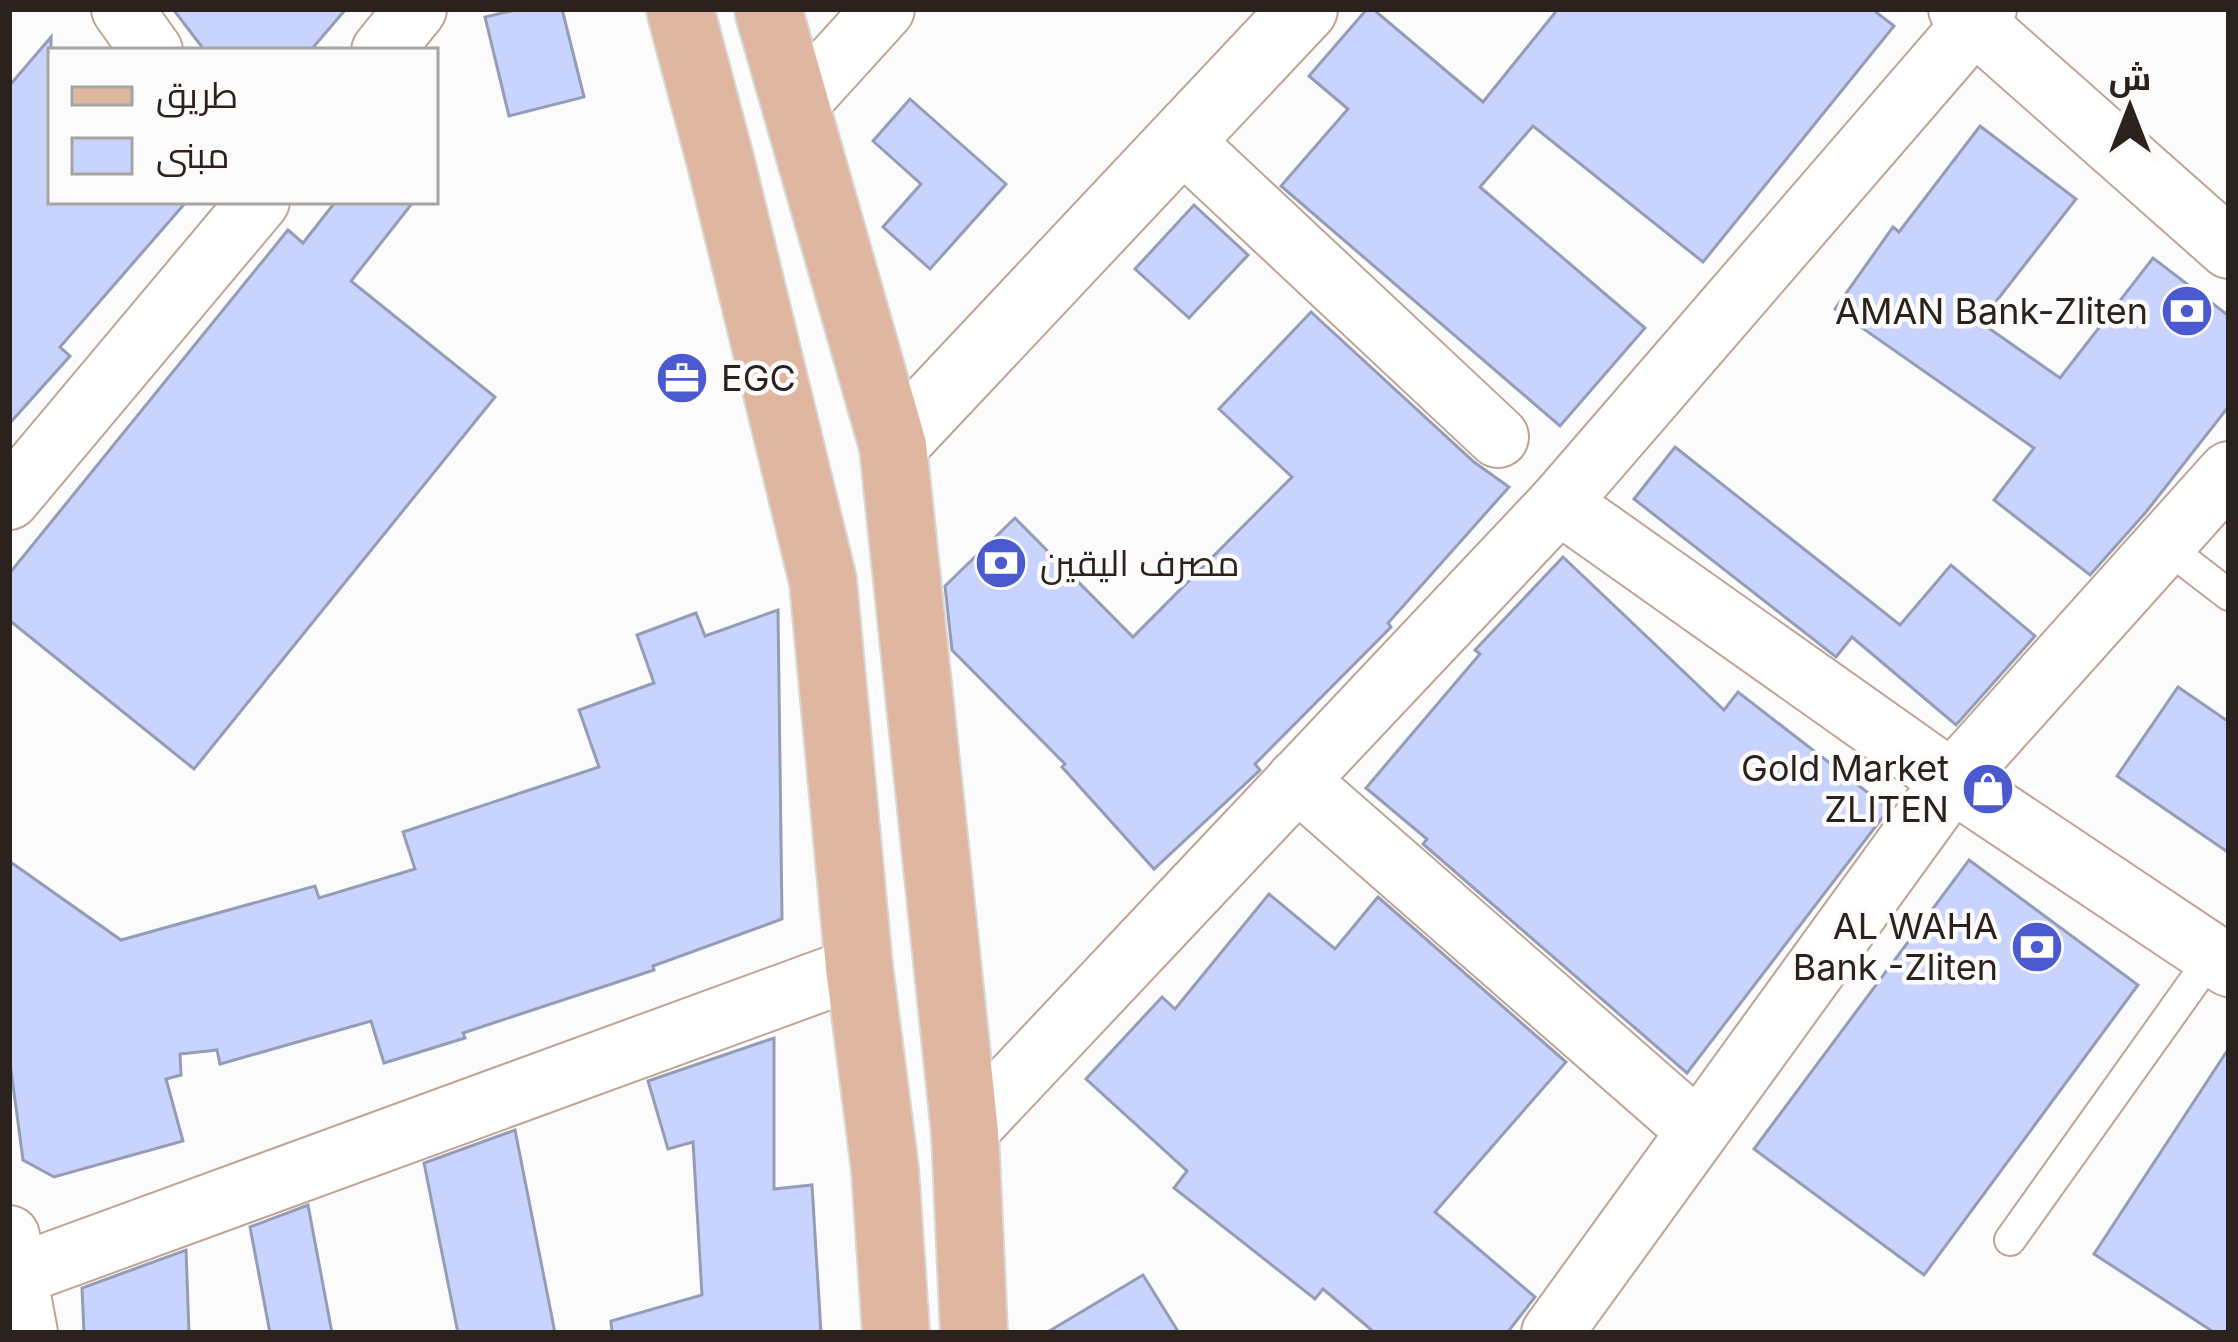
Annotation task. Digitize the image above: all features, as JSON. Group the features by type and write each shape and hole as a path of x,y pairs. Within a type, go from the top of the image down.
{"main road":[{"path":"680,9 823,581 859,967 885,1169 896,1333"},
{"path":"768,9 893,446 965,1133 974,1333"}],"street":[{"path":"122,9 150,48"},
{"path":"384,48 416,9"},
{"path":"795,107 884,9"},
{"path":"893,446 1304,9"},
{"path":"965,1133 1559,503 1973,14 2229,248"},
{"path":"1180,140 1498,437"},
{"path":"9,499 256,204"},
{"path":"1552,1333 1952,781 2229,472"},
{"path":"1559,503 1952,781 2221,961"},
{"path":"1298,780 1698,1132"},
{"path":"27,1333 11,1263 859,967"}],"lane":[{"path":"2164,545 2229,595"},
{"path":"2010,1240 2221,961"}],"building":[{"path":"173,9 346,9 313,48 203,48"},
{"path":"519,9 562,9 584,97 509,116 485,17"},
{"path":"1367,9 1373,9 1483,102 1558,9 1872,9 1894,26 1703,262 1533,126 1480,187 1645,328 1560,426 1281,186 1348,109 1309,76"},
{"path":"51,37 48,204 184,204 60,347 70,356 9,424 9,86"},
{"path":"910,99 1006,184 930,269 883,227 921,184 873,141"},
{"path":"1980,126 2076,199 1980,322 2060,378 2153,258 2229,316 2229,406 2090,575 1994,500 2034,448 1835,309 1893,227 1899,232"},
{"path":"334,204 412,204 351,281 495,397 194,769 9,620 9,574 288,230 303,243"},
{"path":"1194,205 1248,255 1189,318 1135,269"},
{"path":"1311,312 1474,462 1509,487 1388,623 1391,627 1255,764 1260,770 1154,869 1062,767 1065,764 952,650 945,586 1015,518 1133,637 1292,477 1219,409"},
{"path":"1675,447 1900,625 1951,565 2035,636 1956,725 1852,637 1836,657 1634,499"},
{"path":"1563,557 1724,710 1738,692 1889,809 1687,1073 1423,844 1427,839 1366,788 1480,654 1475,650"},
{"path":"778,610 782,919 653,966 654,970 384,1063 371,1021 220,1064 217,1050 180,1054 181,1075 166,1079 183,1141 54,1177 23,1160 9,1055 9,861 121,940 315,886 319,898 415,869 403,832 599,767 579,710 654,683 637,635 696,613 705,636"},
{"path":"2178,687 2229,722 2229,853 2117,776"},
{"path":"1969,860 2138,985 1924,1275 1754,1149"},
{"path":"1269,894 1335,949 1378,897 1566,1062 1435,1212 1535,1297 1507,1333 1375,1333 1323,1289 1315,1299 1174,1188 1187,1171 1086,1079 1162,997 1175,1009"},
{"path":"774,1038 774,1189 812,1185 821,1333 612,1333 611,1321 702,1295 693,1142 668,1149 648,1081"},
{"path":"2229,1048 2229,1333 2215,1333 2094,1254"},
{"path":"515,1130 555,1333 458,1333 424,1163"},
{"path":"308,1205 332,1333 270,1333 250,1227"},
{"path":"186,1250 189,1333 84,1333 82,1288"},
{"path":"1143,1275 1179,1333 1046,1333"}],"place":[{"name":"AMAN Bank-Zliten","path":"2187,311"},
{"name":"EGC","path":"682,378"},
{"name":"مصرف اليقين","path":"1001,563"},
{"name":"Gold Market ZLITEN","path":"1988,789"},
{"name":"AL WAHA Bank -Zliten","path":"2037,947"}]}
